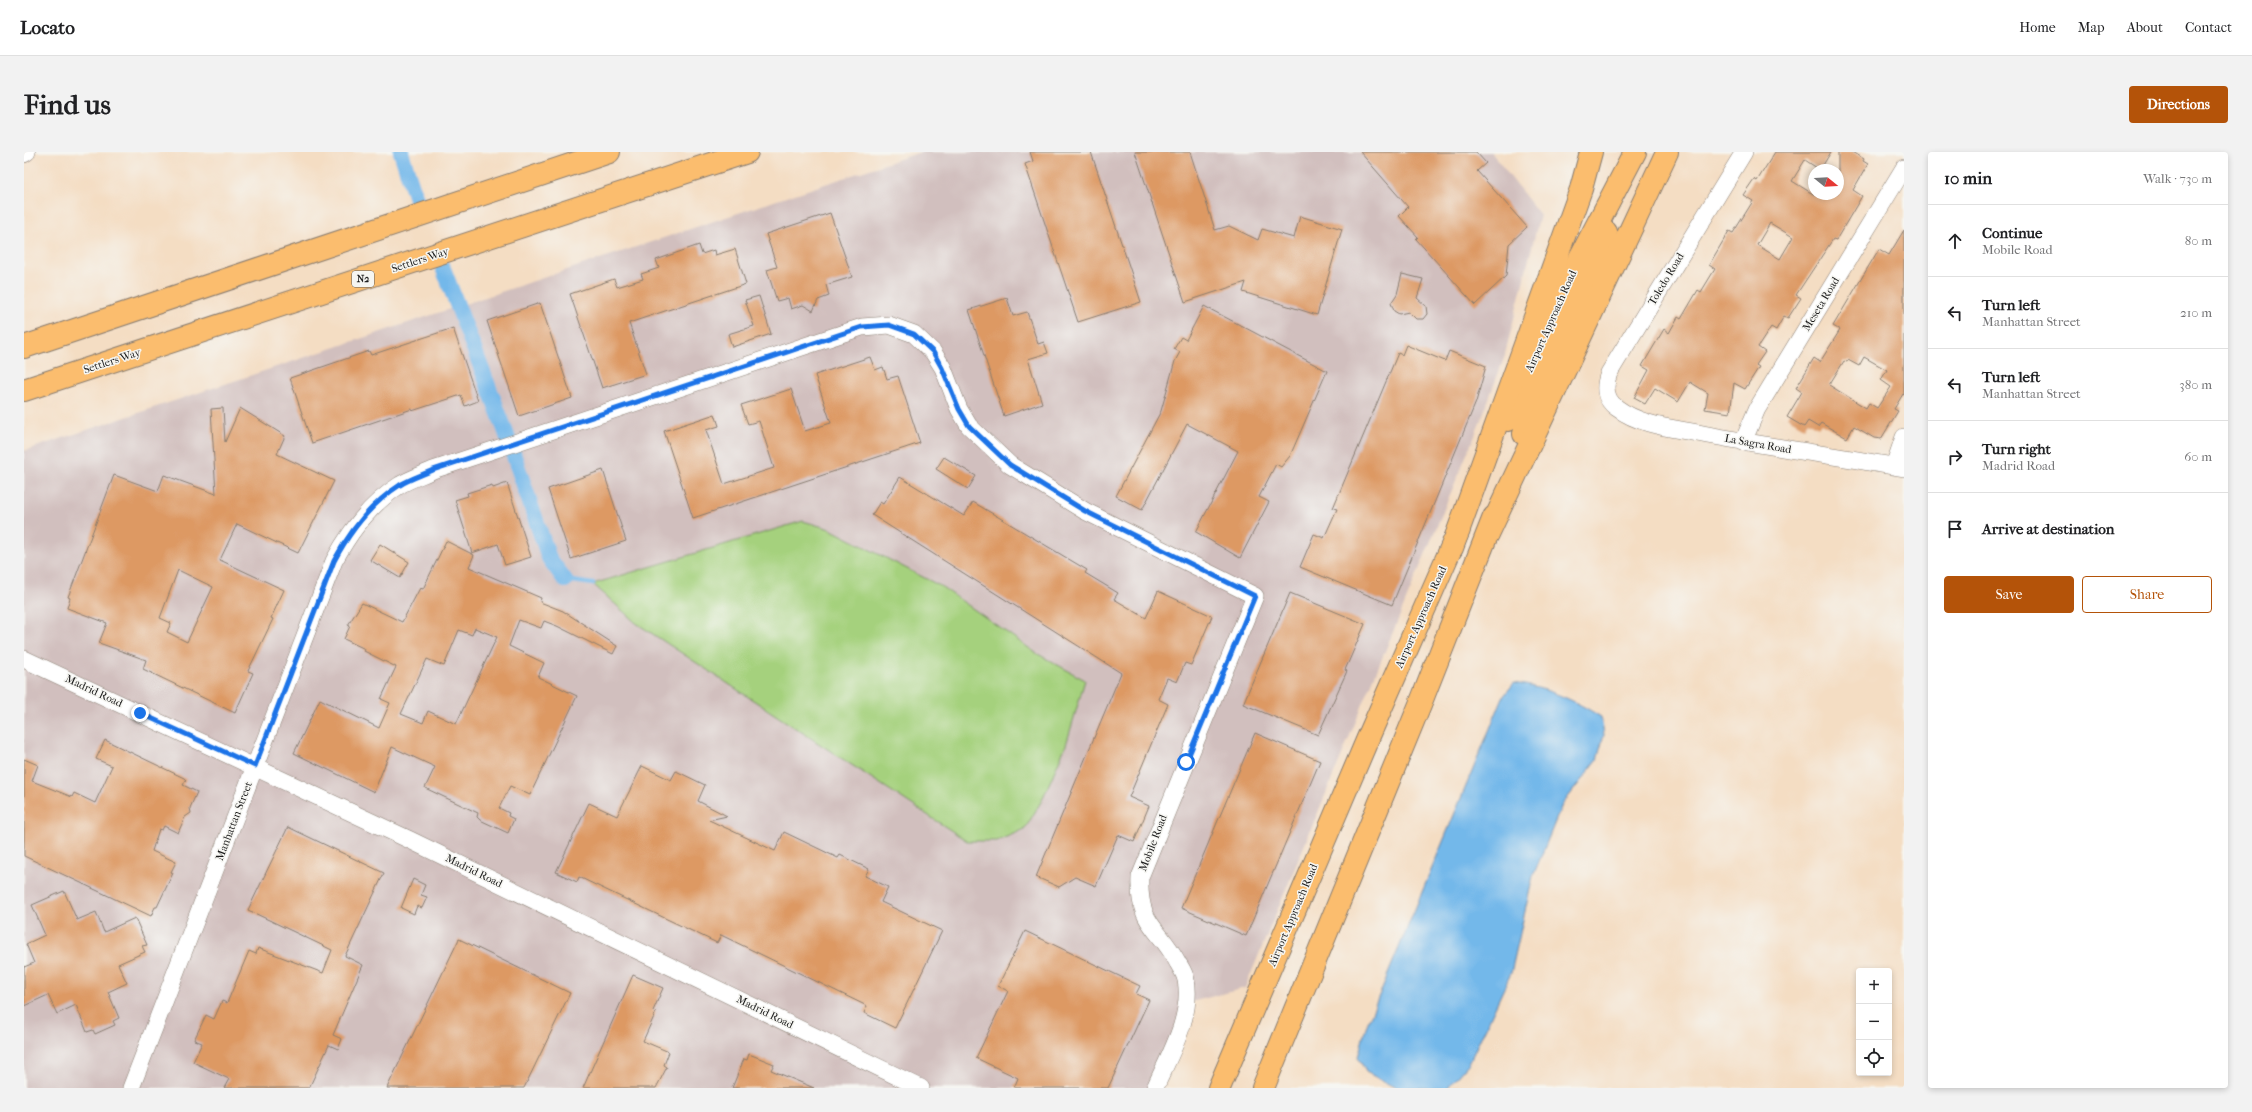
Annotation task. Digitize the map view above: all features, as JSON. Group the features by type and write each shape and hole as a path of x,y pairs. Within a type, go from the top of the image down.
{"main road":[{"path":"24,347 609,152"},
{"name":"Settlers Way","path":"24,390 747,152"},
{"path":"702,167 752,152"},
{"path":"1452,548 1581,189 1591,152"},
{"name":"Airport Approach Road","path":"1219,1088 1368,738 1574,269 1635,152"},
{"name":"Airport Approach Road","path":"1263,1088 1488,534 1525,433 1589,279 1635,152"},
{"path":"1488,534 1667,152"}],"street":[{"name":"Toledo Road","path":"1616,408 1608,398 1605,391 1605,383 1609,373 1744,152"},
{"name":"Meseta Road","path":"1743,442 1757,409 1904,168"},
{"name":"Manhattan Street","path":"131,1088 334,561 345,540 361,519 377,502 400,485 433,470 862,327 889,325 914,334 933,352 942,368 959,409 969,426 1010,465 1085,511 1255,596"},
{"name":"La Sagra Road","path":"1616,408 1632,418 1647,423 1743,442 1899,467"},
{"path":"1899,467 1904,437"},
{"name":"Mobile Road","path":"1155,1088 1178,1035 1186,1001 1186,979 1173,953 1149,924 1140,901 1140,877 1255,596"},
{"name":"Madrid Road","path":"24,658 255,766 921,1088"}],"shaded area":[{"path":"921,152 1491,152 1540,215 1504,358 1479,425 1245,988 1187,1003 1154,1088 24,1088 24,451"}],"green space":[{"path":"803,521 830,529 942,587 1036,653 1085,680 1066,745 1042,800 1025,829 997,841 967,841 636,623 593,584"}],"water":[{"path":"1514,683 1549,691 1580,705 1601,717 1604,735 1597,760 1562,805 1533,876 1511,973 1469,1063 1447,1088 1396,1088 1366,1072 1358,1057 1366,1027 1503,697"}],"building":[{"path":"1030,152 1091,152 1141,302 1078,322 1025,164 1033,161"},
{"path":"1135,152 1190,152 1215,230 1229,226 1258,240 1262,229 1294,238 1300,216 1342,229 1317,315 1243,292 1246,282 1185,302"},
{"path":"1360,152 1476,152 1486,163 1477,171 1527,227 1509,244 1506,276 1475,305 1416,239 1418,237 1399,216 1408,207"},
{"path":"1775,152 1831,152 1824,164 1811,164 1805,160 1792,181 1808,191 1808,200 1844,200 1844,164 1838,164 1838,152 1853,152 1864,159 1863,161 1868,164 1853,190 1862,196 1836,240 1833,239 1796,295 1801,298 1788,318 1784,316 1776,330 1771,327 1758,347 1765,352 1756,365 1759,367 1745,389 1734,383 1730,413 1705,409 1708,393 1690,382 1678,402 1655,388 1645,404 1634,398 1649,370 1642,366 1664,329 1669,333 1678,317 1681,319 1698,290 1701,292 1715,269 1709,265 1729,231 1733,233 1753,201 1743,195 1754,179 1757,181","holes":["1770,223 1793,237 1780,259 1757,245"]},
{"path":"830,213 852,277 826,285 829,296 818,300 813,311 803,305 791,309 788,298 777,301 767,270 777,267 766,234"},
{"path":"1904,230 1904,395 1903,394 1894,409 1898,411 1881,439 1874,438 1854,426 1847,438 1821,423 1818,427 1808,421 1804,427 1787,417 1802,392 1796,388 1814,358 1820,362 1840,330 1833,326 1879,249 1889,255","holes":["1864,357 1887,370 1881,380 1891,387 1877,408 1869,403 1866,408 1829,385 1844,361 1847,362 1848,360 1859,366"]},
{"path":"699,245 702,254 714,250 715,255 735,249 746,284 629,323 646,374 602,388 570,294 614,279 617,287 643,279 641,274 659,268 656,260"},
{"path":"1402,274 1423,279 1417,298 1426,306 1427,314 1423,319 1416,319 1409,312 1399,314 1394,311 1391,303 1397,294"},
{"path":"759,296 771,334 732,347 728,334 754,326 745,300"},
{"path":"1007,298 1013,316 1027,312 1038,344 1044,342 1048,353 1028,359 1042,403 1004,416 969,310"},
{"path":"540,303 572,398 519,416 487,321"},
{"path":"1204,306 1327,371 1290,456 1281,467 1276,464 1259,497 1269,502 1240,558 1196,532 1238,451 1187,424 1142,510 1116,496 1161,411 1175,361 1180,352 1174,349 1181,337 1186,340"},
{"path":"453,328 478,401 465,406 461,395 412,411 412,409 312,443 290,378 369,351 371,355"},
{"path":"1406,345 1445,361 1449,351 1486,366 1476,402 1392,605 1300,567 1314,534 1324,538 1337,509 1333,508 1398,353 1402,355"},
{"path":"870,357 875,370 883,367 887,379 898,376 920,443 693,518 664,431 715,414 719,426 706,430 724,484 774,468 759,421 748,424 741,405 791,389 805,431 831,423 815,375"},
{"path":"223,408 225,442 240,408 285,436 277,454 334,481 298,553 237,524 220,560 284,590 271,618 273,619 248,671 253,673 235,713 143,669 146,660 99,643 107,623 67,608 70,598 68,597 114,475 158,491 164,475 216,494 211,409","holes":["178,570 213,587 187,642 167,632 171,623 160,618"]},
{"path":"944,457 976,476 968,489 936,469"},
{"path":"603,470 626,541 571,559 548,489"},
{"path":"900,477 964,516 973,502 1087,570 1085,573 1118,593 1114,599 1146,618 1158,591 1212,616 1191,665 1185,663 1177,682 1167,678 1158,699 1168,704 1129,797 1149,806 1134,842 1118,835 1096,886 1075,877 1059,887 1036,877 1121,673 872,515 880,502 883,504"},
{"path":"507,483 531,557 505,565 498,544 472,553 455,500 468,496 467,493 492,485 493,488"},
{"path":"446,541 474,555 469,567 541,598 540,602 563,611 617,646 613,654 544,621 541,628 519,620 509,646 544,663 538,677 577,696 530,795 510,786 499,808 509,813 508,816 514,819 508,833 480,820 477,817 478,813 425,788 435,767 392,747 374,792 294,753 320,699 379,728 390,703 381,699 396,667 344,639 350,626 348,625 362,603 402,622 420,588 423,589","holes":["475,628 497,637 456,724 428,711 423,723 401,714 427,659 444,666 459,630 472,635"]},
{"path":"380,544 409,562 400,578 370,560"},
{"path":"1290,593 1365,624 1345,670 1347,671 1318,735 1243,704"},
{"path":"1255,733 1320,761 1246,936 1181,908"},
{"path":"105,740 184,778 186,780 183,785 197,792 190,808 191,813 185,817 178,833 164,826 162,830 159,829 152,851 176,862 171,872 173,873 157,907 155,907 151,916 24,856 24,759 38,765 32,781 72,797 74,793 95,803 112,766 96,759"},
{"path":"642,766 671,780 676,771 705,785 698,801 727,816 709,820 775,851 784,832 838,858 840,855 869,869 865,876 888,887 881,902 942,931 895,1028 864,1013 867,1006 721,935 717,943 579,877 577,882 556,872 589,803 617,816"},
{"path":"288,827 384,873 345,956 363,965 333,1035 342,1039 338,1049 329,1045 309,1088 224,1088 229,1079 193,1062 202,1043 194,1040 206,1015 214,1019 222,1001 227,1003 249,951 256,954 258,948 323,973 332,950 248,910"},
{"path":"413,879 425,885 421,895 427,897 422,908 417,906 414,914 401,908"},
{"path":"64,891 77,920 96,912 104,932 135,918 147,945 142,946 145,952 118,964 127,983 108,992 119,1018 113,1021 115,1025 95,1034 93,1030 87,1032 76,1005 57,1014 48,995 24,1006 24,967 34,963 26,944 45,935 32,905"},
{"path":"1025,931 1140,986 1136,994 1149,1000 1108,1088 1014,1088 1018,1078 976,1058 1008,991 998,986"},
{"path":"459,939 570,993 524,1088 387,1088"},
{"path":"633,975 663,988 653,1011 656,1012 643,1041 669,1052 664,1065 667,1067 656,1088 583,1088"},
{"path":"749,1054 774,1064 771,1070 814,1088 732,1088 744,1059 747,1060"}],"waterway":[{"path":"401,152 417,202"},
{"path":"443,268 504,427 549,558 565,580"},
{"path":"565,580 593,584"}],"route":[{"path":"140,713 255,766 334,561 345,540 361,519 377,502 400,485 433,470 862,327 889,325 914,334 933,352 942,368 959,409 969,426 1010,465 1085,511 1255,596 1186,762"}]}
